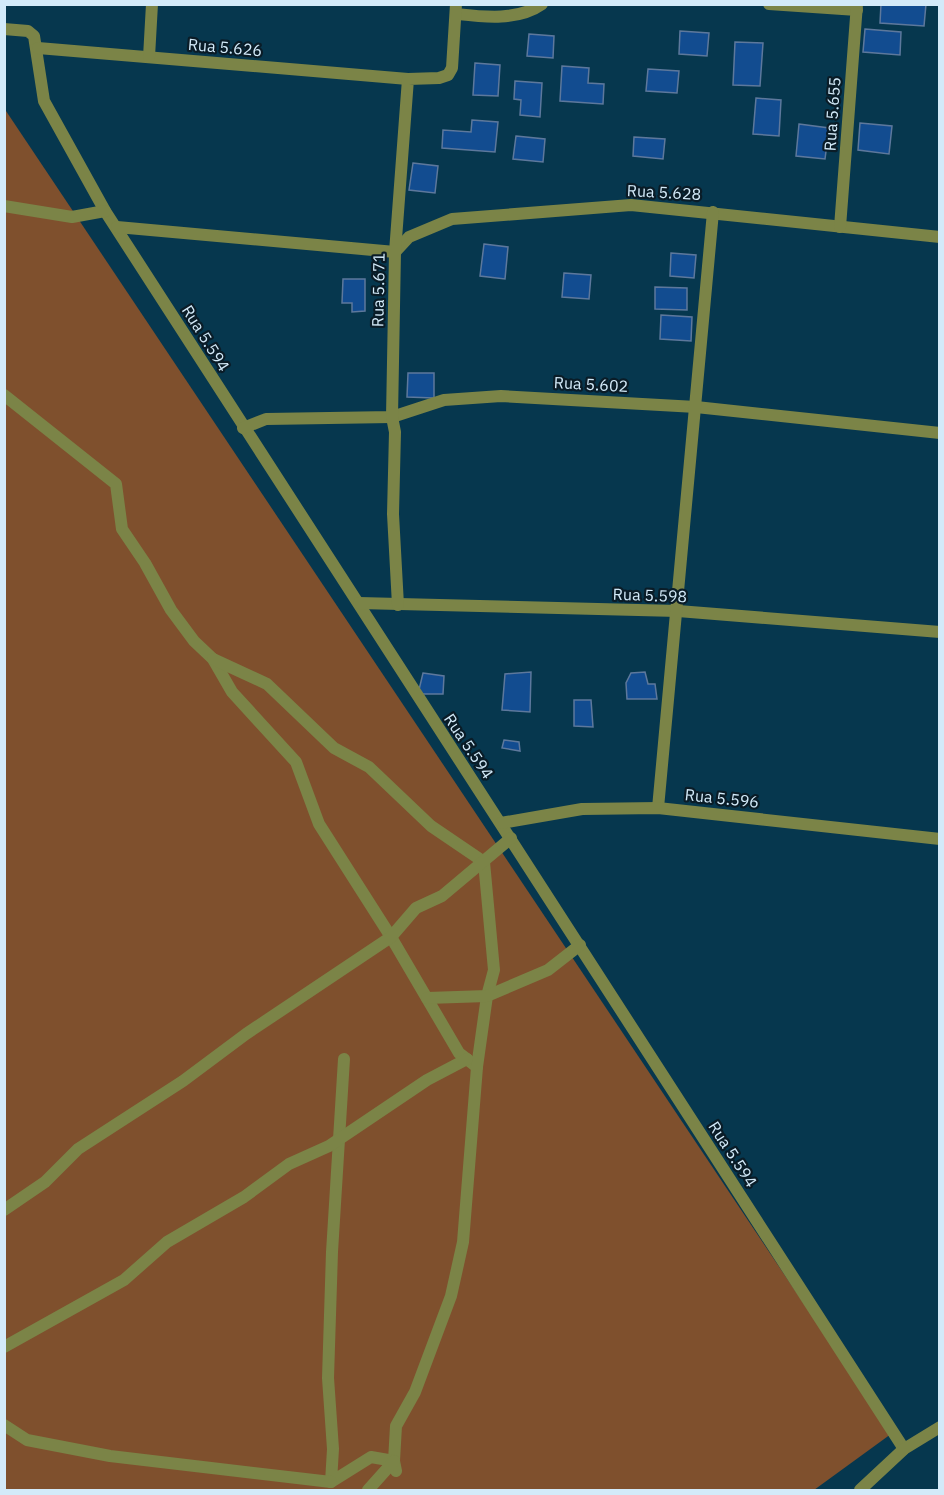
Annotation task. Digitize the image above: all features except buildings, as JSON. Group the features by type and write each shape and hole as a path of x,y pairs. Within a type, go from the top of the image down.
{"street":[{"path":"149,57 152,4"},
{"path":"408,79 448,75 452,68 456,9 494,18 536,9 542,4"},
{"path":"769,4 857,7"},
{"name":"Rua 5.655","path":"840,227 857,7"},
{"path":"4,29 32,33 38,48"},
{"name":"Rua 5.626","path":"38,48 408,79"},
{"name":"Rua 5.594","path":"38,48 38,71 44,101 105,211 903,1449"},
{"name":"Rua 5.671","path":"398,604 393,514 395,432 392,417 395,252 408,79"},
{"name":"Rua 5.628","path":"395,252 410,237 428,227 472,216 631,205 939,237"},
{"path":"4,206 72,217 105,211"},
{"path":"658,808 678,611 713,212"},
{"path":"117,227 395,252"},
{"path":"4,395 26,415 116,484 122,529 145,563 171,610 194,641 213,659 232,692 296,762 318,824 391,937 459,1053 472,1063"},
{"name":"Rua 5.602","path":"243,428 266,419 392,417 444,400 501,396 696,407 939,434"},
{"name":"Rua 5.598","path":"359,603 678,611 939,632"},
{"path":"213,659 267,684 334,748 369,767 431,826 484,862"},
{"name":"Rua 5.596","path":"501,823 582,809 658,808 939,839"},
{"path":"4,1210 45,1182 78,1149 183,1081 246,1034 391,937 416,908 442,896 511,838"},
{"path":"368,1491 395,1466 396,1426 415,1392 451,1296 462,1242 472,1063 494,970 484,862"},
{"path":"427,998 487,996 548,969 580,945"},
{"path":"331,1482 333,1449 328,1378 338,1138 344,1059"},
{"path":"4,1347 124,1281 167,1242 244,1197 289,1164 329,1146 427,1080 472,1063"},
{"path":"4,1425 27,1440 100,1454 199,1468 331,1482 371,1457 395,1466"},
{"path":"860,1491 903,1449 939,1427"}],"shaded area":[{"path":"4,108 891,1434 814,1490 5,1490"}]}
